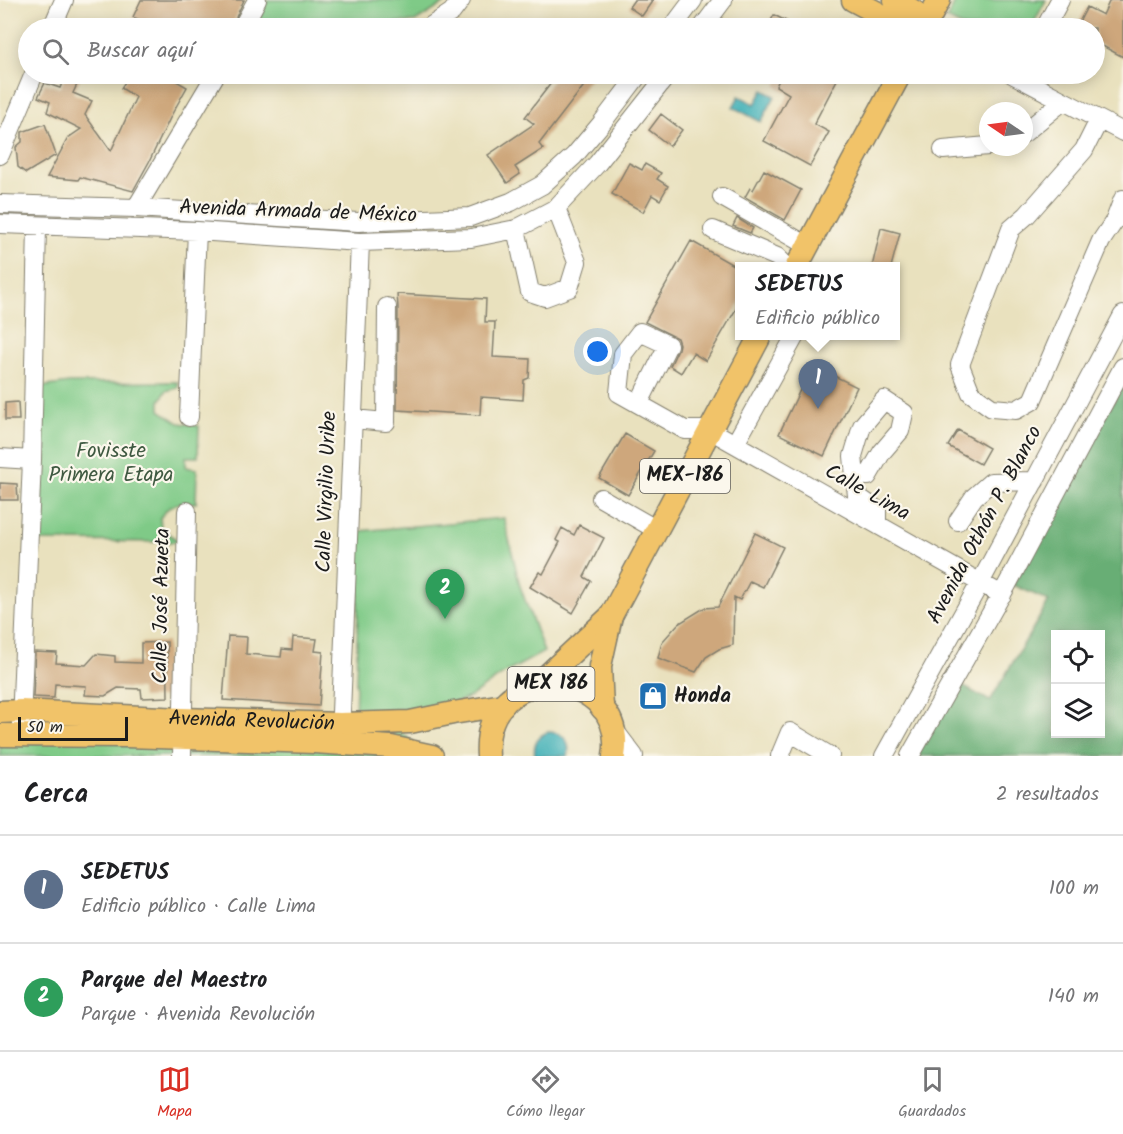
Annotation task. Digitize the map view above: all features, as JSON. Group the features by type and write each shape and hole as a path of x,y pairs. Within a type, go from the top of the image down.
{"main road":[{"path":"853,0 887,18"},
{"path":"895,0 930,18"},
{"path":"800,262 895,84"},
{"name":"MEX-186","path":"607,718 600,666 611,616 758,340"},
{"name":"MEX-186","path":"537,685 611,616"},
{"name":"MEX 186","path":"488,756 487,742 492,722 503,705 518,692 537,685 555,683 573,687 589,696 607,718"},
{"name":"Avenida Revolución","path":"10,735 182,738 340,734 503,705"},
{"name":"Avenida Revolución","path":"10,712 182,738"},
{"path":"607,718 615,748 614,756"},
{"name":"Avenida Revolución","path":"340,734 428,755"}],"street":[{"path":"56,18 64,0"},
{"path":"247,18 257,0"},
{"path":"443,18 452,12 461,0"},
{"path":"680,18 693,0"},
{"path":"710,18 723,0"},
{"path":"1050,18 1060,0"},
{"path":"0,154 30,84"},
{"path":"136,208 210,84"},
{"name":"Avenida Armada de México","path":"0,204 136,208 358,222 470,217 511,202 542,185 574,156 631,84"},
{"name":"Avenida Armada de México","path":"0,225 197,231 360,242 471,238 516,229 556,208 597,164 660,84"},
{"path":"1034,84 1123,132"},
{"path":"1033,126 1063,101"},
{"path":"1100,120 1084,150 1027,215 1011,229 960,364 970,393 992,408 1016,410 1032,401 1101,241 1115,219 1123,199"},
{"path":"943,150 979,147"},
{"path":"722,197 808,246"},
{"path":"516,229 530,292 545,297 569,288 577,262 556,208"},
{"path":"10,735 10,712 32,460 37,226"},
{"path":"713,230 777,257 782,262"},
{"path":"189,417 197,231"},
{"name":"Calle Virgilio Uribe","path":"340,734 360,242"},
{"path":"352,419 386,422 387,307"},
{"name":"Avenida Othón P. Blanco","path":"884,756 980,583 1123,315"},
{"path":"735,444 793,340"},
{"path":"910,756 1002,595 1123,367"},
{"path":"639,403 685,430 710,430"},
{"name":"Calle Lima","path":"710,430 1002,595"},
{"path":"0,458 32,460"},
{"path":"856,474 857,496 877,510 877,524"},
{"path":"958,521 974,497 991,482 1035,481"},
{"path":"601,498 657,530"},
{"name":"Calle José Azueta","path":"182,738 187,511"},
{"path":"607,718 634,756"},
{"path":"780,756 790,732 830,756"}],"green space":[{"path":"268,0 450,0 421,18 258,18"},
{"path":"956,0 1046,0 1036,18 947,18"},
{"name":"Fovisste Primera Etapa","path":"178,382 178,388 166,391 160,401 160,410 179,423 199,426 198,457 186,457 186,467 197,469 196,503 175,504 167,509 160,518 161,528 180,542 39,541 40,518 37,500 41,387 69,383"},
{"path":"1123,384 1123,756 914,756 955,682 990,701 1049,601 1013,585"},
{"path":"504,518 520,586 544,652 503,674 470,697 423,715 389,720 427,756 0,756 0,712 355,719 360,531"}],"water":[{"path":"763,90 775,96 761,122 733,107 739,96 755,104"},
{"path":"548,732 565,738 569,751 568,756 535,756 537,741"}],"building":[{"path":"141,0 244,0 236,18 133,17"},
{"path":"634,0 653,0 642,16 629,7"},
{"path":"1110,0 1123,0 1123,57 1105,47 1105,18 1081,18 1087,7 1103,15"},
{"path":"44,84 60,88 62,84 77,84 73,93 92,101 85,115 111,151 136,97 121,88 124,84 182,84 187,87 133,191 80,177 78,180 47,177 68,138 81,129 47,112 50,102 38,97"},
{"path":"550,84 585,84 539,144 543,149 515,167 520,174 507,183 488,155 534,124 525,117"},
{"path":"777,84 835,84 814,124 829,132 810,166 764,141 789,94 776,86"},
{"path":"661,114 682,130 670,146 649,130"},
{"path":"45,124 56,155 26,173 18,167 16,147 22,142 22,132"},
{"path":"629,163 642,170 645,164 661,173 657,179 668,186 660,200 652,195 643,212 612,194"},
{"path":"764,170 801,190 785,220 745,197 750,188 753,190"},
{"path":"737,218 753,228 750,233 733,226"},
{"path":"881,228 900,233 892,262 873,262"},
{"path":"691,241 735,266 735,311 706,361 693,353 681,373 670,366 678,349 677,338 645,322"},
{"path":"397,294 486,299 485,322 495,322 493,357 530,359 529,378 524,380 523,400 481,397 480,415 397,410"},
{"path":"812,365 857,387 824,456 779,434"},
{"path":"18,402 19,420 5,420 5,403"},
{"path":"958,430 989,448 980,464 948,446"},
{"path":"625,434 654,451 628,495 599,478"},
{"path":"0,483 17,484 18,500 0,500"},
{"path":"579,525 604,538 584,577 591,581 573,613 530,587 539,572 543,574 560,542 556,540 562,528 574,535"},
{"path":"755,533 783,547 763,587 750,581 740,600 734,597 733,645 719,649 706,657 696,672 658,658 662,642 678,624 704,608 718,607"},
{"path":"228,636 247,637 246,654 281,657 282,649 292,650 293,637 317,639 315,651 323,652 319,706 223,700"},
{"path":"167,642 168,697 142,698 141,689 118,688 105,696 85,695 86,686 55,684 54,698 33,697 35,652 57,653 56,663 86,665 96,654 115,656 115,662 141,663 141,643"}],"place":[{"name":"SEDETUS","path":"818,409"},
{"name":"Parque del Maestro","path":"445,619"},
{"name":"Honda","path":"653,696"}]}
